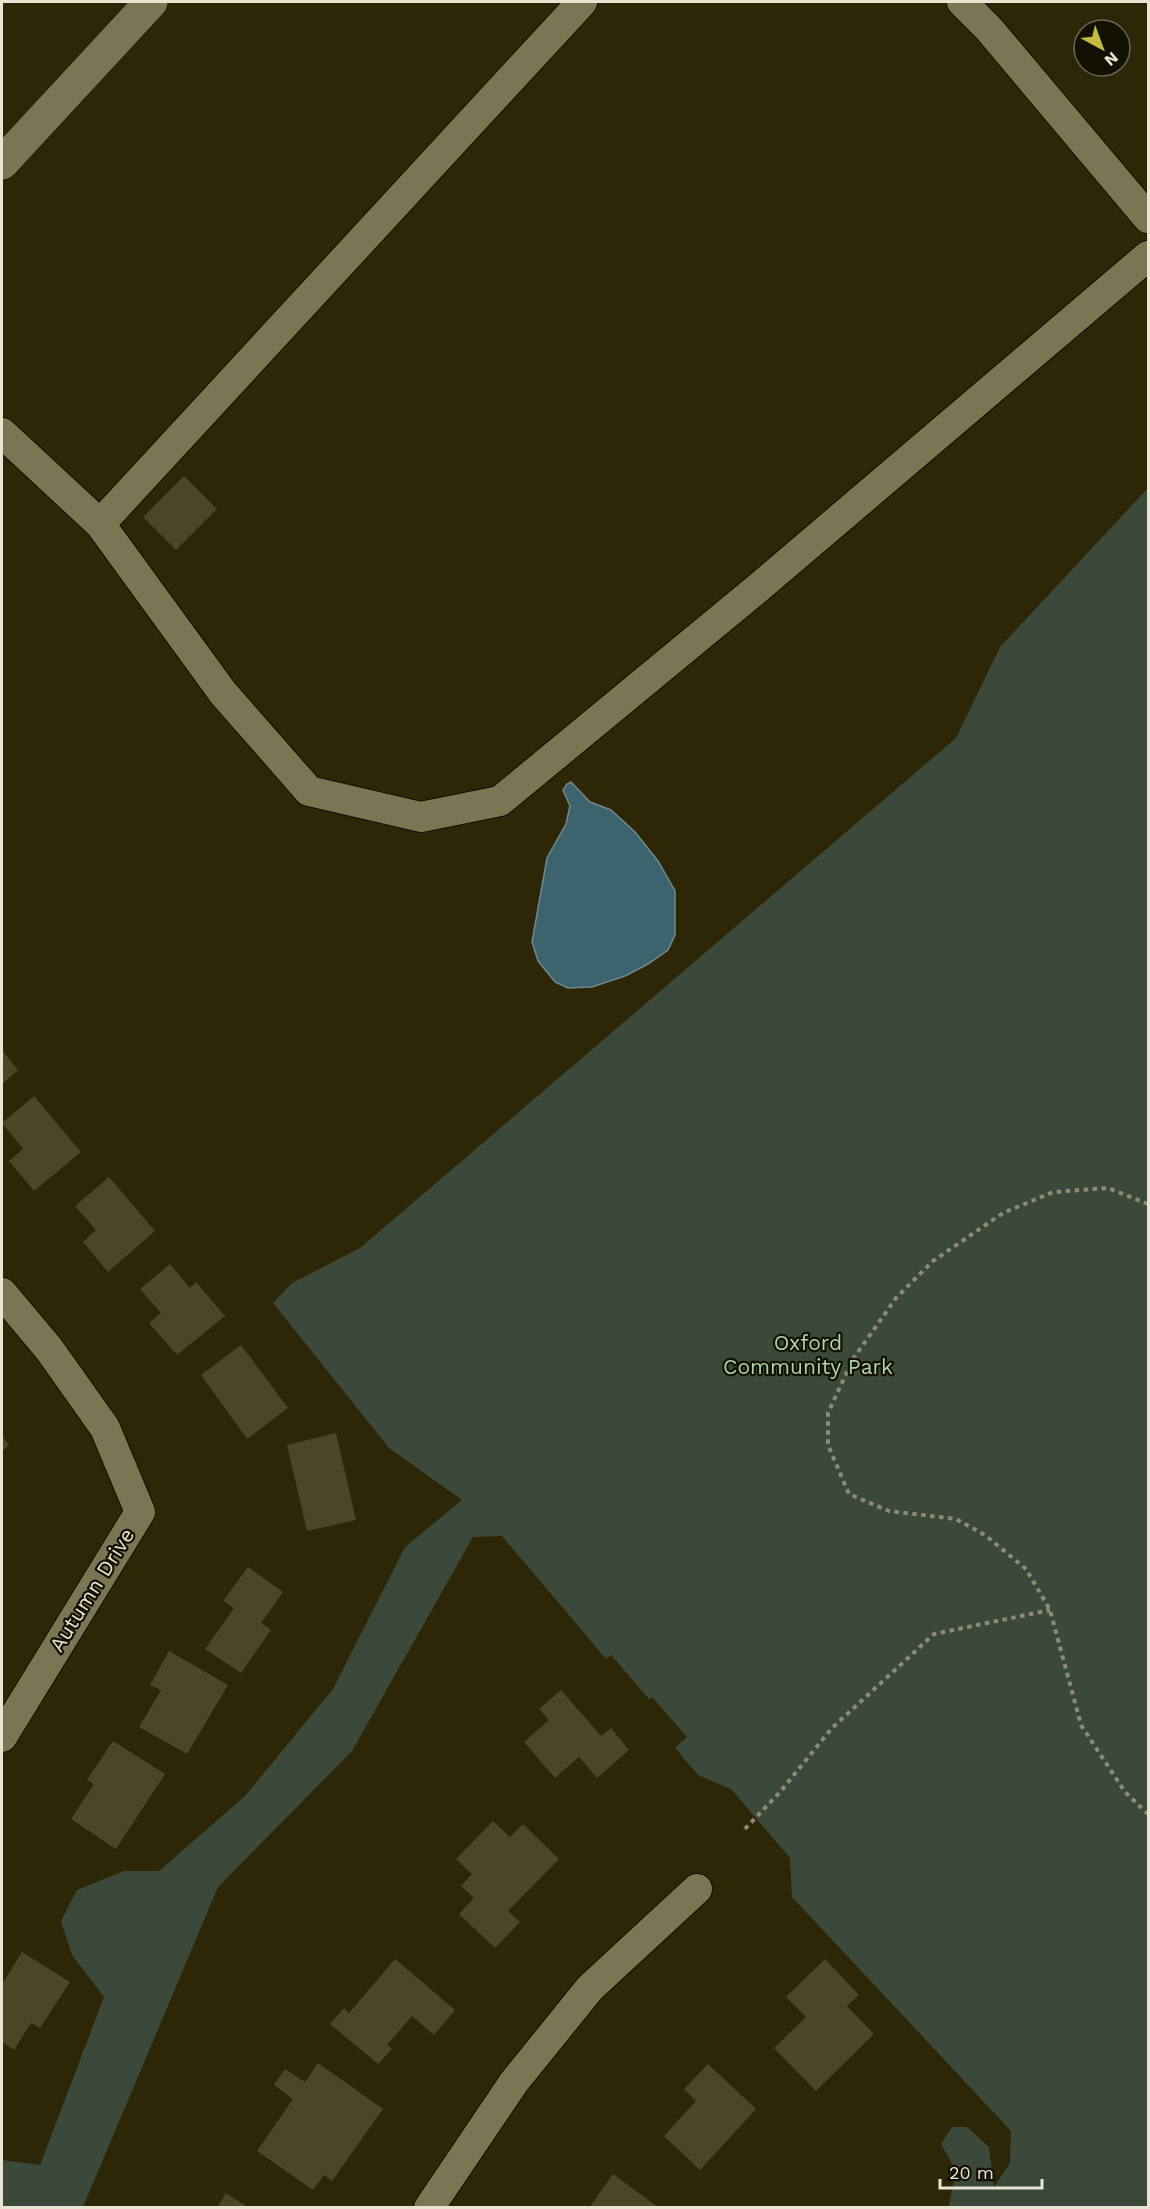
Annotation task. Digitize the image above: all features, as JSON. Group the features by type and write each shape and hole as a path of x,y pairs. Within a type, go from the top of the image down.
{"street":[{"path":"2,163 151,2"},
{"path":"100,525 582,2"},
{"path":"962,2 989,29 1149,218"},
{"path":"2,433 100,525 223,693 309,792 421,817 500,801 758,588 1149,256"},
{"name":"Autumn Drive","path":"2,1293 49,1349 105,1428 140,1512 2,1737"},
{"path":"429,2208 514,2082 590,1988 697,1889"}],"path":[{"path":"1149,1204 1108,1188 1053,1192 1003,1213 933,1261 896,1298 853,1359 828,1413 828,1445 849,1494 890,1511 956,1519 985,1535 1026,1569 1050,1610 1081,1725 1125,1792 1149,1814"},
{"path":"745,1829 780,1792 832,1728 934,1634 1050,1610"}],"green space":[{"name":"Oxford Community Park","path":"1148,488 1148,2207 947,2207 956,2171 941,2144 952,2127 967,2127 989,2147 994,2187 1010,2163 1011,2131 792,1897 790,1858 731,1789 698,1775 675,1748 687,1737 652,1697 649,1699 611,1655 606,1659 502,1536 473,1537 352,1751 218,1887 83,2207 2,2207 2,2160 40,2165 104,1997 72,1955 61,1921 77,1890 124,1871 159,1871 245,1796 333,1689 405,1547 462,1500 389,1448 273,1303 292,1283 360,1248 956,738 1000,647"}],"water":[{"path":"571,782 590,802 611,810 635,832 658,861 675,891 675,935 668,950 625,976 592,987 568,988 555,982 538,961 532,942 547,858 566,824 570,806 563,790"}],"building":[{"path":"184,476 217,509 176,550 143,517"},
{"path":"2,1050 18,1070 2,1084"},
{"path":"34,1096 81,1152 34,1191 9,1161 23,1149 2,1123"},
{"path":"109,1177 155,1231 108,1272 83,1242 96,1230 75,1206"},
{"path":"170,1264 190,1288 196,1282 225,1316 177,1355 149,1323 161,1313 140,1289"},
{"path":"241,1345 288,1408 247,1439 201,1375"},
{"path":"336,1433 356,1520 307,1531 287,1445"},
{"path":"2,1436 9,1445 2,1451"},
{"path":"248,1567 283,1592 261,1623 271,1630 241,1673 205,1649 234,1608 223,1601"},
{"path":"169,1651 228,1685 187,1754 139,1727 161,1690 150,1685"},
{"path":"561,1690 601,1736 611,1728 629,1750 597,1778 579,1757 555,1778 524,1742 549,1720 539,1709"},
{"path":"113,1741 165,1774 116,1849 71,1819 94,1784 87,1780"},
{"path":"493,1821 510,1837 523,1824 559,1859 508,1911 520,1922 495,1948 459,1914 474,1898 461,1886 472,1874 456,1859"},
{"path":"22,1952 70,1982 40,2028 31,2023 14,2050 2,2042 2,1984"},
{"path":"395,1959 455,2010 434,2035 412,2016 387,2045 392,2049 378,2064 330,2024 344,2008 349,2013"},
{"path":"825,1959 859,1995 847,2006 874,2034 816,2091 774,2048 806,2017 786,1997"},
{"path":"318,2063 383,2109 332,2181 324,2175 313,2190 257,2151 293,2099 274,2085 285,2069 305,2082"},
{"path":"708,2064 756,2109 700,2170 664,2136 696,2101 684,2089"},
{"path":"613,2174 659,2208 589,2208"},
{"path":"226,2193 249,2208 217,2208"}]}
